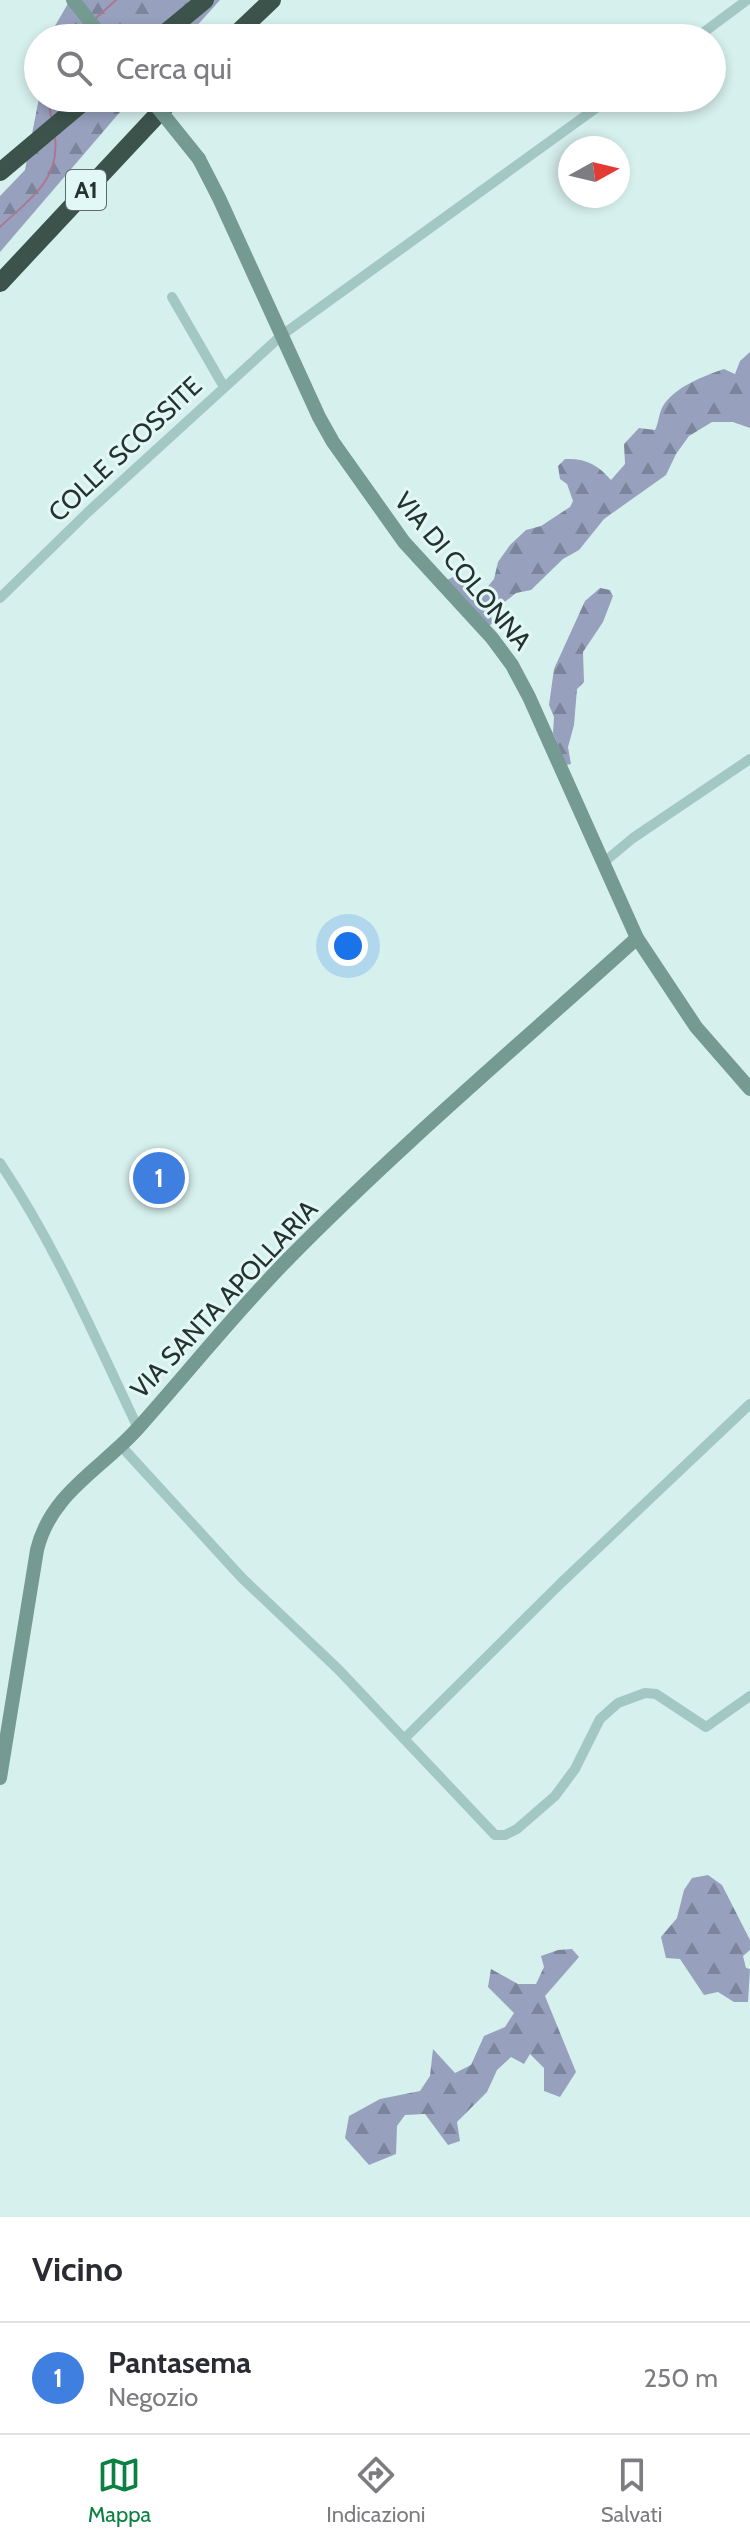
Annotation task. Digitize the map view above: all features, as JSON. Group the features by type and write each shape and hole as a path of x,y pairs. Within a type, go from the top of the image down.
{"highway":[{"path":"176,24 205,0"},
{"path":"247,24 272,0"},
{"path":"0,172 72,112"},
{"name":"A1","path":"0,283 160,112"}],"street":[{"path":"715,24 747,0"},
{"path":"74,2 92,24"},
{"name":"VIA DI COLONNA","path":"161,112 199,159 325,429 404,542 482,626 512,665 637,938 696,1027 750,1089"},
{"name":"COLLE SCOSSITE","path":"0,598 88,512 282,335 591,112"},
{"path":"172,297 224,387"},
{"path":"603,863 633,838 750,759"},
{"name":"VIA SANTA APOLLARIA","path":"0,1778 4,1719 30,1584 44,1526 63,1496 121,1446 263,1286 320,1228 637,938"},
{"path":"0,1163 34,1215 61,1265 138,1428"},
{"path":"404,1739 561,1583 750,1404"},
{"path":"121,1446 242,1578 338,1669 490,1831 501,1836 523,1825 560,1789 575,1769 600,1719 616,1704 640,1695 656,1694 706,1727 750,1696"}],"green space":[{"path":"70,0 220,0 199,24 56,24"},
{"path":"36,112 120,112 0,252 0,196 25,170"},
{"path":"750,352 750,428 733,422 712,422 689,436 666,475 604,519 579,550 563,559 531,590 516,593 491,613 492,624 486,627 445,581 453,577 480,596 494,579 498,562 510,545 526,530 541,526 570,507 573,501 567,484 560,479 558,466 565,459 591,464 611,480 625,464 624,444 639,428 655,430 662,408 675,393 724,369 735,374 740,361"},
{"path":"600,588 610,590 613,596 603,622 583,652 584,682 577,689 574,725 568,747 571,764 566,765 553,733 554,717 549,705 554,669 585,601"},
{"path":"708,1875 722,1885 750,1940 750,1950 743,1956 746,1968 750,1969 748,2002 734,2002 718,1992 704,1995 680,1959 666,1958 661,1937 677,1918 684,1890 692,1878"},
{"path":"572,1949 579,1957 545,1996 576,2072 560,2097 544,2091 544,2068 530,2054 524,2064 511,2057 497,2070 487,2092 457,2122 460,2141 448,2145 425,2114 405,2115 397,2126 396,2154 369,2165 345,2138 349,2116 380,2099 420,2091 430,2076 433,2049 455,2073 471,2065 484,2036 505,2027 514,2013 488,1987 491,1969 518,1984 536,1984 544,1967 541,1956"}],"waterway":[{"path":"96,18 116,0"},
{"path":"50,112 51,116"},
{"path":"0,227 47,178 55,153 55,138"}],"place":[{"name":"Pantasema","path":"159,1178"}]}
